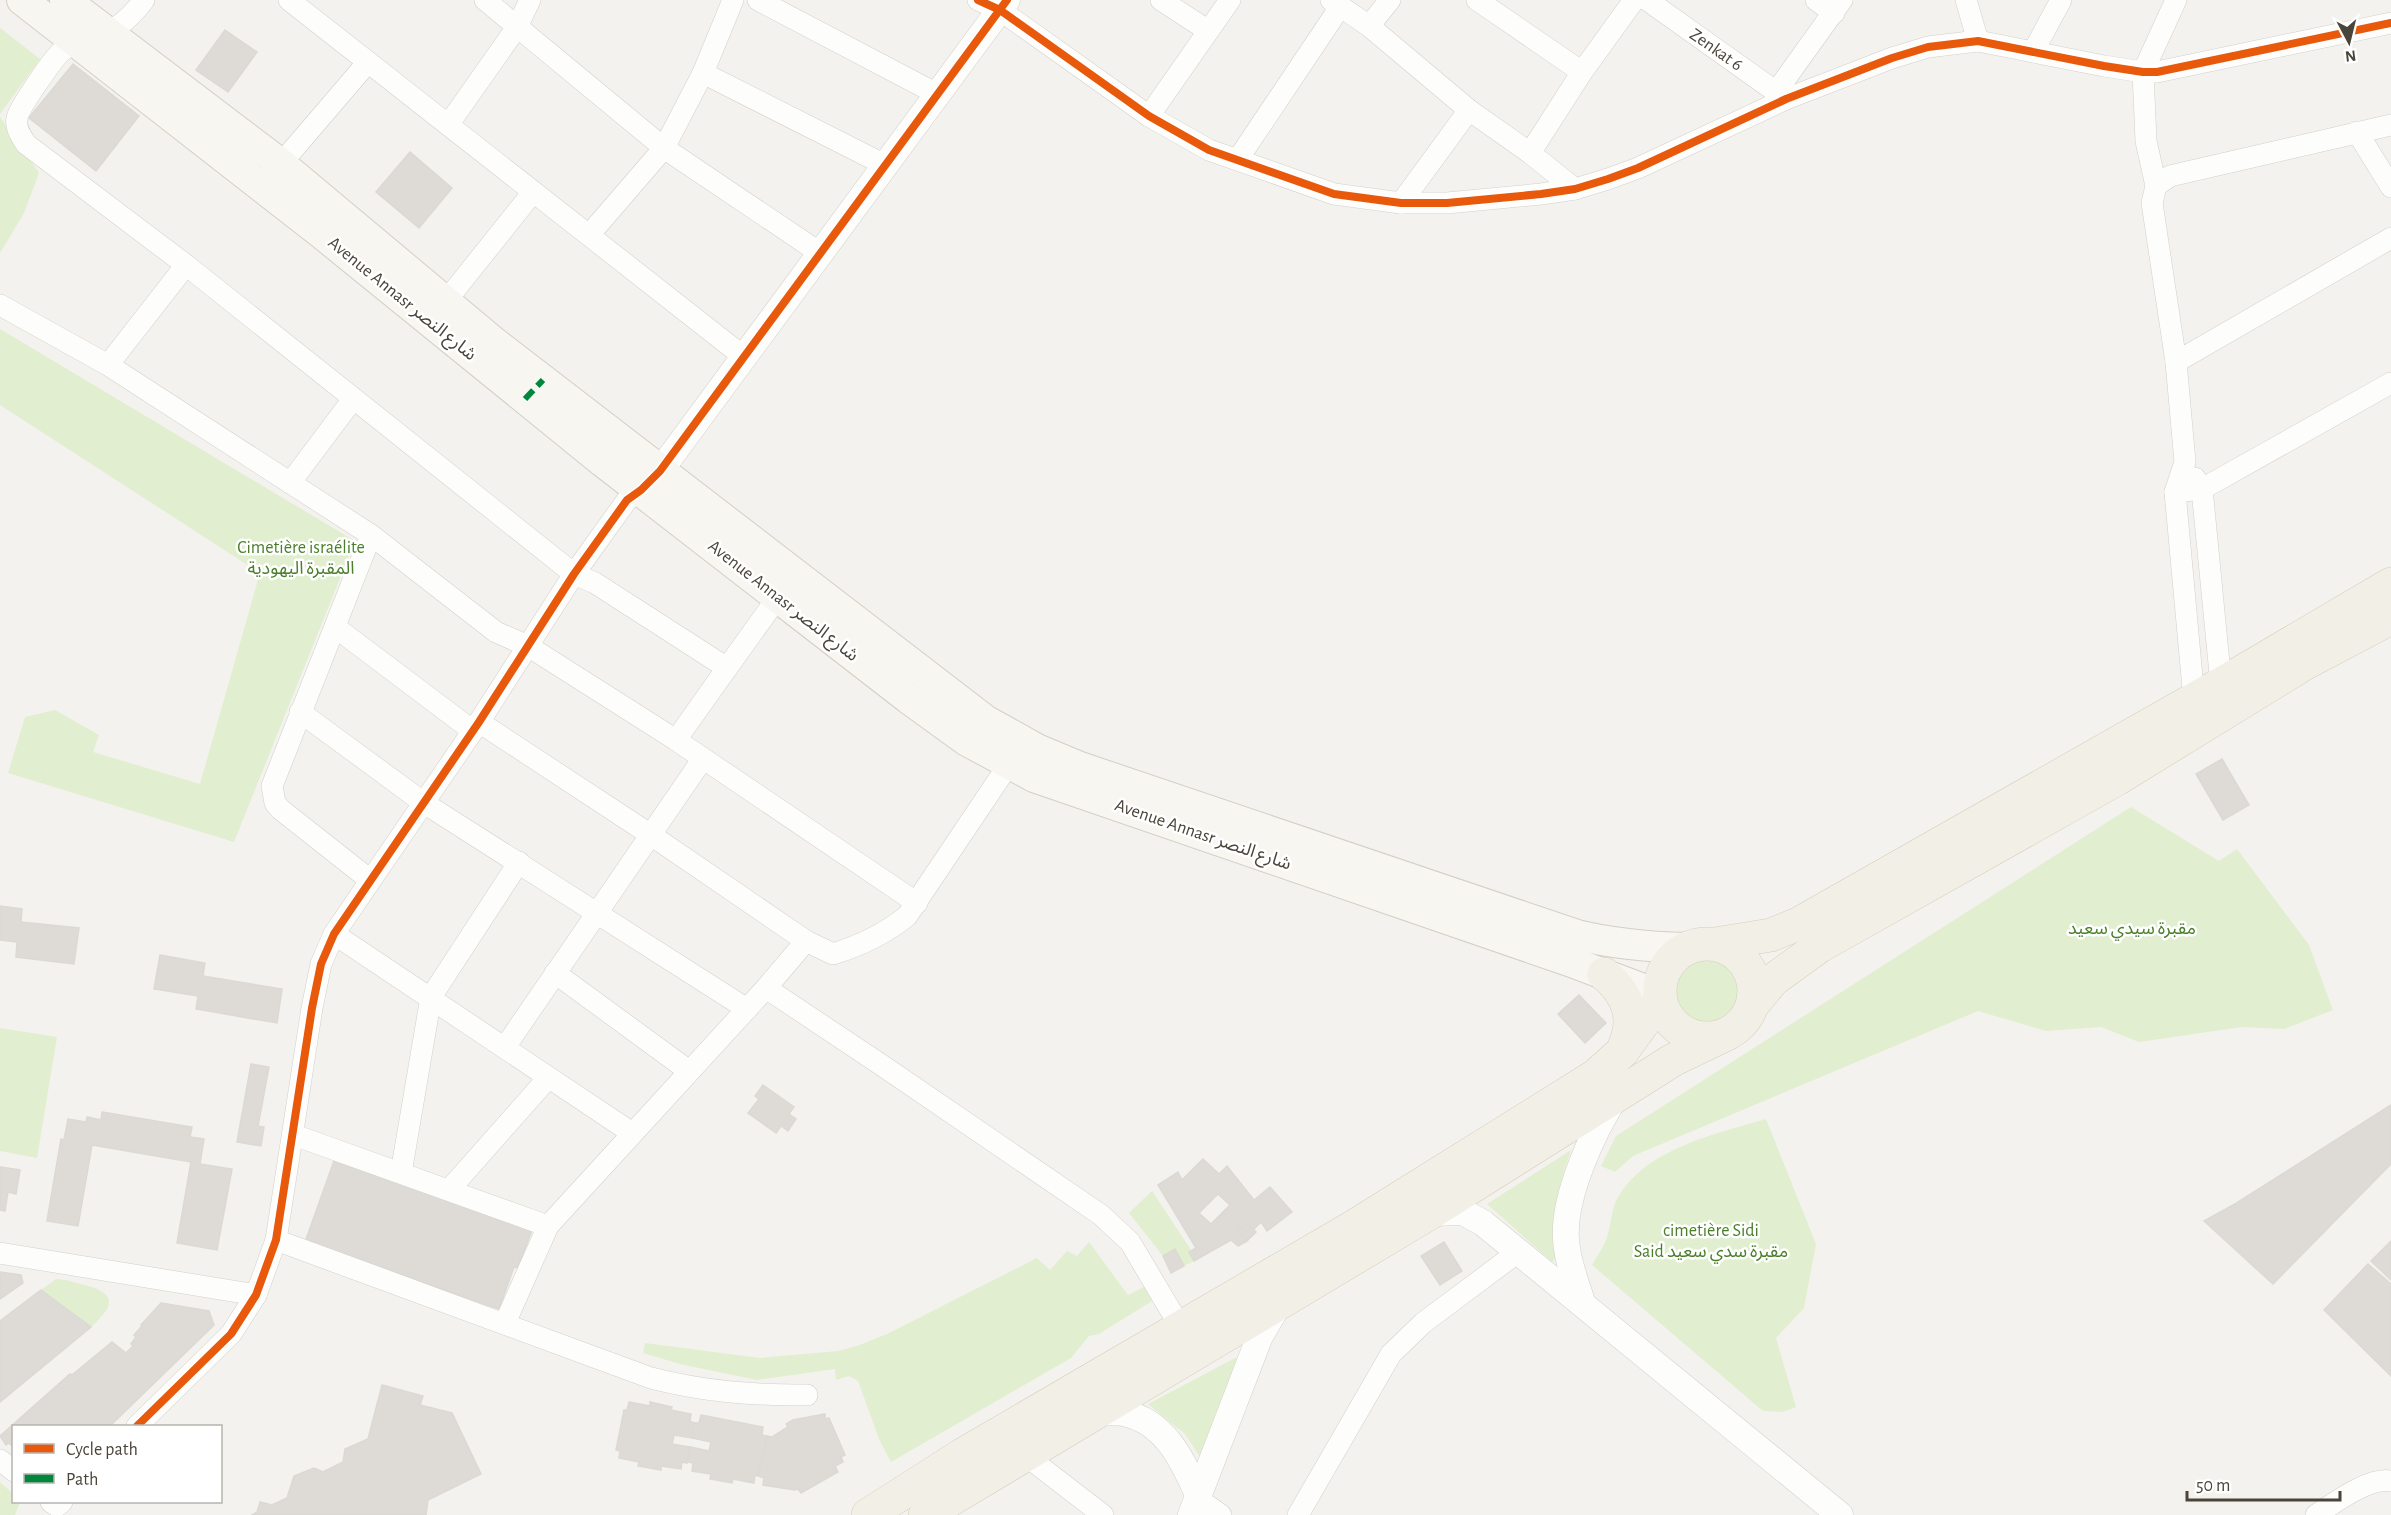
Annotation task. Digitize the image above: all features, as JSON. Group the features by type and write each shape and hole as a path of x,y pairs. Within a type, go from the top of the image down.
{"main road":[{"name":"Avenue Annasr شارع النصر","path":"22,0 261,187 437,311 650,481 985,720 1037,749 1080,767 1577,935 1605,942 1643,947 1701,946"},
{"name":"Avenue Annasr شارع النصر","path":"65,0 281,164 437,311"},
{"name":"Avenue Annasr شارع النصر","path":"650,481 778,597 909,699 967,741 1034,777 1605,974 1660,997"},
{"path":"1728,1034 1713,1038 1699,1038 1685,1033 1674,1025 1665,1013 1660,997 1660,981 1666,967 1675,956 1701,946 1771,935 1798,924 2208,691 2391,584"},
{"path":"925,1515 1430,1213 1673,1060 1728,1034 1748,1016 1754,1003 1773,980 1820,946 2117,779 2304,664 2391,618"},
{"path":"1701,946 1730,949 1742,958 1751,972 1755,987 1754,1003"},
{"path":"1605,974 1618,986 1627,1001 1631,1018 1629,1035 1622,1052"},
{"path":"868,1515 962,1455 1394,1202 1595,1076 1622,1052 1660,997"}],"street":[{"path":"144,0 134,13 108,32 77,43 63,50 52,60 17,118 19,133 27,144 186,266 574,574 595,582 727,668"},
{"path":"485,0 664,148 820,253"},
{"path":"448,125 517,27 530,0"},
{"path":"589,235 664,148 703,73 733,0"},
{"path":"758,0 938,94"},
{"path":"1161,0 1207,30"},
{"path":"1149,116 1230,0"},
{"path":"1369,26 1390,0"},
{"path":"1477,0 1582,72"},
{"path":"1530,153 1582,72 1634,0"},
{"name":"Zenkat 6","path":"1647,0 1781,96"},
{"path":"1781,96 1838,7 1816,0"},
{"path":"1966,0 1978,41"},
{"path":"2033,52 2061,0"},
{"path":"2176,0 2143,72 2146,141 2156,186 2152,202 2176,362 2185,462 2175,492 2208,691"},
{"path":"138,1425 231,1334 256,1295 276,1240 312,1008 321,964 334,934 476,727 574,574 627,500 650,481 938,94 995,3 1149,116 1209,150 1335,194 1401,203 1495,200 1575,189 1638,168 1781,96 1928,47 1978,41 2143,72 2183,68 2391,23"},
{"path":"1238,159 1336,3 1369,26 1469,110 1530,153 1575,189"},
{"path":"302,4 368,62 744,357"},
{"path":"261,187 368,62"},
{"path":"703,73 885,165"},
{"path":"1401,203 1469,110"},
{"path":"2156,186 2169,176 2391,125"},
{"path":"2357,132 2391,187"},
{"path":"437,311 533,192"},
{"path":"2176,362 2391,238"},
{"path":"108,364 186,266"},
{"path":"0,305 108,364 371,535 496,632 528,646 676,740 702,760 916,903"},
{"path":"2175,492 2202,489 2391,383"},
{"path":"290,483 353,399"},
{"path":"2185,462 2202,489 2208,691"},
{"path":"370,880 279,809 275,803 272,786 371,535"},
{"path":"676,740 778,597"},
{"path":"334,627 476,727 651,835 806,941 833,954 848,950 898,924 907,916 1009,764"},
{"path":"300,712 424,803 747,1009"},
{"path":"505,1047 702,760"},
{"path":"401,1173 430,997 519,862"},
{"path":"334,934 632,1133"},
{"path":"505,1323 548,1226 747,1009 806,941"},
{"path":"555,974 689,1071"},
{"path":"766,988 1101,1215 1130,1242 1181,1328"},
{"path":"449,1190 548,1078"},
{"path":"1582,1302 1571,1268 1566,1239 1569,1211 1583,1161 1602,1118 1617,1094"},
{"path":"294,1135 548,1226"},
{"path":"1430,1213 1463,1212 1471,1215 1582,1302 1840,1515"},
{"path":"276,1240 608,1363 687,1387 722,1393 807,1395"},
{"path":"1298,1515 1391,1354 1423,1323 1518,1251"},
{"path":"0,1253 256,1295"},
{"path":"1195,1506 1260,1336 1279,1304"},
{"path":"1096,1413 1122,1412 1139,1418 1158,1429 1173,1444 1179,1454 1195,1506"},
{"path":"1025,1455 1103,1515"},
{"path":"0,1460 12,1469"},
{"path":"2316,1515 2338,1500 2370,1484 2391,1481"},
{"path":"1195,1506 1204,1503 1221,1515"}],"green space":[{"path":"0,28 40,59 0,114"},
{"path":"0,117 39,173 24,213 0,253"},
{"name":"Cimetière israélite المقبرة اليهودية","path":"0,329 355,541 234,842 8,773 25,717 55,710 99,735 93,752 200,784 260,573 0,405"},
{"name":"مقبرة سيدي سعيد","path":"2131,807 2219,861 2237,849 2309,945 2333,1010 2284,1029 2242,1027 2139,1042 2101,1027 2046,1031 1978,1011 1633,1156 1615,1172 1601,1166 1616,1136"},
{"path":"1700,957 1714,957 1726,962 1736,972 1741,991 1736,1010 1726,1020 1714,1025 1700,1025 1688,1020 1678,1010 1673,998 1673,984 1678,972 1688,962"},
{"path":"0,1028 57,1037 37,1158 0,1151"},
{"name":"cimetière Sidi Said مقبرة سدي سعيد","path":"1766,1119 1816,1244 1804,1308 1776,1338 1796,1407 1783,1412 1763,1411 1592,1265 1606,1241 1616,1201 1628,1183 1644,1168 1682,1146"},
{"path":"1571,1150 1556,1203 1554,1243 1556,1258 1552,1262 1487,1204"},
{"path":"1152,1191 1191,1250 1189,1252 1194,1261 1184,1266 1174,1250 1163,1256 1129,1213"},
{"path":"1089,1242 1128,1295 1144,1287 1152,1301 1099,1334 1089,1336 1071,1358 891,1462 879,1439 858,1381 849,1376 836,1380 835,1369 757,1380 680,1364 643,1353 645,1343 760,1358 838,1351 887,1334 1037,1258 1050,1270 1067,1251 1077,1256"},
{"path":"56,1279 67,1280 104,1293 108,1297 108,1308 91,1327 41,1290"},
{"path":"1237,1357 1202,1460 1185,1434 1148,1404"},
{"path":"0,1482 12,1493 12,1503 20,1503 15,1515 0,1515"}],"building":[{"path":"225,30 257,52 228,92 196,70"},
{"path":"73,64 139,116 96,171 29,118"},
{"path":"410,152 452,188 419,228 376,192"},
{"path":"2222,759 2249,805 2223,820 2196,774"},
{"path":"0,906 22,909 21,922 79,928 74,964 16,957 17,942 0,940"},
{"path":"160,955 205,963 203,976 282,989 277,1023 196,1009 198,996 154,989"},
{"path":"1579,995 1606,1023 1585,1043 1558,1014"},
{"path":"251,1064 269,1067 258,1126 264,1127 261,1146 237,1142"},
{"path":"763,1085 794,1107 789,1114 796,1119 788,1131 781,1126 776,1133 748,1113 759,1099 755,1096"},
{"path":"2391,1105 2391,1164 2273,1284 2204,1221 2235,1204"},
{"path":"102,1112 192,1127 190,1137 204,1139 200,1164 232,1169 217,1250 177,1243 191,1162 92,1145 78,1226 47,1221 61,1139 64,1140 68,1119 86,1122 87,1117 101,1120"},
{"path":"1203,1159 1219,1174 1227,1166 1254,1200 1270,1187 1292,1212 1267,1231 1261,1222 1253,1230 1247,1223 1238,1231 1247,1241 1238,1246 1231,1240 1194,1261 1189,1252 1196,1248 1158,1185 1178,1172 1182,1180","holes":["1218,1194 1230,1205 1211,1224 1199,1213"]},
{"path":"334,1161 532,1230 518,1268 514,1267 499,1309 305,1242"},
{"path":"0,1167 20,1170 16,1194 8,1192 5,1211 0,1210"},
{"path":"1247,1223 1256,1232 1247,1241 1238,1231"},
{"path":"2391,1241 2391,1280 2371,1261"},
{"path":"1444,1242 1462,1271 1440,1285 1421,1256"},
{"path":"1175,1249 1184,1266 1171,1273 1163,1256"},
{"path":"2368,1264 2391,1284 2391,1376 2324,1310"},
{"path":"0,1272 21,1275 23,1283 0,1299"},
{"path":"41,1290 91,1327 0,1402 0,1321"},
{"path":"161,1303 209,1311 214,1325 111,1425 12,1425 70,1374 72,1375 112,1342 126,1353 133,1346 131,1344 136,1337 134,1335"},
{"path":"382,1385 423,1396 420,1405 452,1413 481,1474 428,1500 426,1515 252,1515 257,1512 260,1502 272,1505 287,1498 294,1476 314,1468 323,1472 343,1462 345,1449 368,1439"},
{"path":"629,1402 650,1406 650,1402 691,1414 690,1421 694,1423 692,1438 674,1435 672,1444 690,1447 687,1463 682,1462 681,1469 661,1466 661,1470 638,1466 639,1462 619,1458 620,1451 616,1450 624,1410 627,1410"},
{"path":"825,1414 825,1419 829,1418 845,1455 841,1457 843,1462 835,1466 838,1472 801,1493 798,1489 763,1485 764,1478 758,1476 767,1436 772,1437 788,1427 786,1424 793,1420"},
{"path":"701,1415 763,1427 762,1435 767,1436 758,1476 755,1475 754,1483 733,1479 732,1483 710,1479 711,1474 692,1471 693,1463 688,1462 690,1447 709,1451 711,1442 692,1438 694,1423 699,1423"},
{"path":"12,1425 12,1446 9,1443 6,1445 0,1436"}],"marked path":[{"path":"525,399 543,380"}],"cycle path":[{"path":"978,0 1000,10 1149,116 1209,150 1334,194 1401,203 1447,203 1575,189 1638,168 1786,99 1892,58 1928,47 1978,41 2104,66 2157,72 2391,23"},
{"path":"138,1425 231,1334 256,1295 276,1240 312,1008 321,964 334,934 479,722 574,574 627,500 660,471 1007,0"}]}
